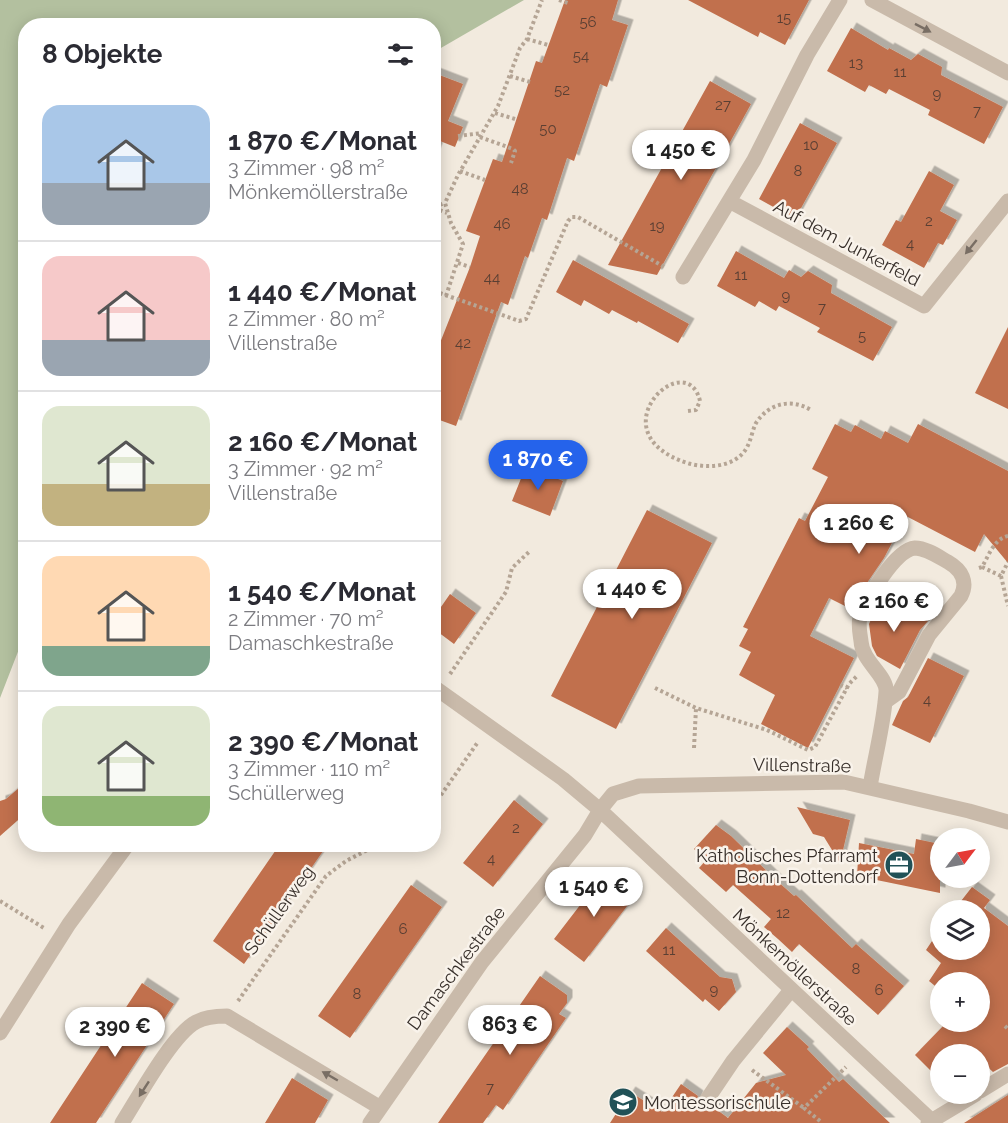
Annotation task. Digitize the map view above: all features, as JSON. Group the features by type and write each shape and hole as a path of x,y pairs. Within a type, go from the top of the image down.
{"street":[{"path":"683,277 754,160 807,55 840,0"},
{"path":"872,0 1008,73"},
{"name":"Auf dem Junkerfeld","path":"729,201 924,306 1008,201"},
{"path":"870,787 887,690 883,678 870,664 861,645 859,619 881,579 896,558 905,551 917,548 953,565 965,581 961,596 929,635 899,692 885,702"},
{"name":"Mönkemöllerstraße","path":"441,692 563,779 600,810 860,1053 930,1122"},
{"name":"Villenstraße","path":"600,810 613,795 639,786 844,782 1008,822"},
{"name":"Damaschkestraße","path":"370,1123 482,962 585,835 600,810"},
{"path":"0,1033 60,938 122,852"},
{"path":"706,1101 737,1057 791,990"},
{"path":"122,1123 178,1036 195,1022 214,1015 227,1016 380,1107"},
{"path":"990,1085 1008,1074"},
{"path":"930,1122 959,1104"}],"path":[{"path":"446,296 463,244 447,213 445,203 460,171 495,112 542,0"},
{"path":"559,0 568,3"},
{"path":"527,39 548,45"},
{"path":"510,76 530,82"},
{"path":"495,112 515,119"},
{"path":"458,136 481,135 513,149 515,151 511,163"},
{"path":"460,171 485,180"},
{"path":"441,204 445,203"},
{"path":"441,210 447,213"},
{"path":"441,294 519,321 526,319 568,221 572,217 578,217 683,277"},
{"path":"458,263 470,267"},
{"path":"688,411 696,410 699,406 700,401 695,390 689,384 679,382 668,385 649,403 646,425 649,436 657,447 680,461 707,465 732,462 739,456 746,449 756,424 763,414 775,405 800,404 811,410"},
{"path":"982,567 996,543 1008,536"},
{"path":"441,681 458,663 506,592 512,568 530,551"},
{"path":"1008,562 1001,576 1008,606"},
{"path":"961,573 982,567 1001,576"},
{"path":"655,688 696,708 767,730 808,750 815,747 854,678 870,664"},
{"path":"840,686 847,688"},
{"path":"694,748 696,708"},
{"path":"441,795 489,726"},
{"name":"Schüllerweg","path":"227,1016 326,876 346,861 363,852"},
{"path":"0,901 60,938"},
{"path":"804,1108 860,1053"},
{"path":"737,1057 765,1081 820,1121"}],"green space":[{"path":"0,0 524,0 441,48 441,18 18,18 18,652 0,698"}],"building":[{"path":"565,0 618,0 612,20 628,25 607,87 600,84 574,161 567,158 547,220 542,218 528,258 525,256 508,305 501,302 456,426 441,421 441,340 480,236 466,231 493,159 502,162 536,61 542,63"},
{"path":"688,0 809,0 785,45 760,32 758,37"},
{"path":"851,28 888,50 889,48 911,60 918,54 942,67 941,75 1003,107 984,144 928,115 930,110 889,89 886,94 869,85 865,92 827,71"},
{"path":"441,76 463,84 448,121 463,127 455,147 441,141"},
{"path":"710,81 751,104 657,275 608,265"},
{"path":"800,123 837,143 795,219 759,199"},
{"path":"929,171 954,185 940,211 957,220 943,245 938,243 924,268 882,245 896,220 901,222"},
{"path":"736,251 784,278 789,270 801,277 808,271 832,285 831,293 892,327 873,361 817,332 820,328 779,306 776,311 759,301 755,307 717,286"},
{"path":"573,260 689,324 678,343 612,310 609,314 584,300 581,306 556,292"},
{"path":"1008,327 1008,409 975,393"},
{"path":"835,424 851,432 855,425 881,439 885,431 908,443 918,424 1008,471 1008,563 984,534 975,552 906,516 853,610 829,598 810,636 854,658 808,748 761,724 775,695 739,675 751,652 739,646 748,629 743,627 799,518 805,521 828,477 812,469"},
{"path":"526,466 563,481 550,516 512,501"},
{"path":"647,510 712,543 616,729 551,696"},
{"path":"450,594 476,613 454,644 441,634 441,607"},
{"path":"880,599 928,621 920,630 900,669 877,656 872,646 869,624"},
{"path":"928,658 964,676 930,743 892,725"},
{"path":"18,789 18,820 0,836 0,801"},
{"path":"514,800 543,824 493,887 463,863"},
{"path":"797,807 850,820 840,863 824,837 813,834"},
{"path":"716,825 731,836 852,948 856,944 904,986 878,1015 799,944 792,952 764,927 771,919 733,885 726,892 699,868 706,860 694,849"},
{"name":"Katholisches Pfarramt Bonn-Dottendorf","path":"916,839 930,842 930,888 940,888 940,893 857,876 859,843 914,854"},
{"path":"274,852 322,852 244,964 213,941"},
{"path":"604,874 634,897 584,962 554,939"},
{"path":"411,885 442,907 350,1038 318,1016"},
{"path":"973,888 990,900 962,900"},
{"path":"990,912 1008,926 1008,1064 993,1072 990,1069 990,1044 930,1044 930,1070 915,1055 937,1032 990,1032 990,972 935,972 941,963 938,960 990,960"},
{"path":"666,928 720,977 732,979 736,992 719,1011 705,999 703,1002 646,951"},
{"path":"540,976 567,995 567,1003 559,1014 566,1018 503,1110 496,1105 483,1123 438,1123"},
{"path":"142,983 174,1004 96,1123 50,1123"},
{"path":"787,1027 809,1047 807,1049 839,1082 843,1079 890,1123 610,1123 630,1092 662,1112 681,1084 698,1096 696,1101 700,1109 706,1111 713,1107 728,1118 756,1083 786,1075 763,1053"},
{"path":"292,1078 328,1100 315,1123 265,1123"},
{"path":"1008,1095 1008,1123 964,1123"}],"place":[{"name":"Katholisches Pfarramt Bonn-Dottendorf","path":"899,865"},
{"name":"Montessorischule","path":"623,1102"}]}
